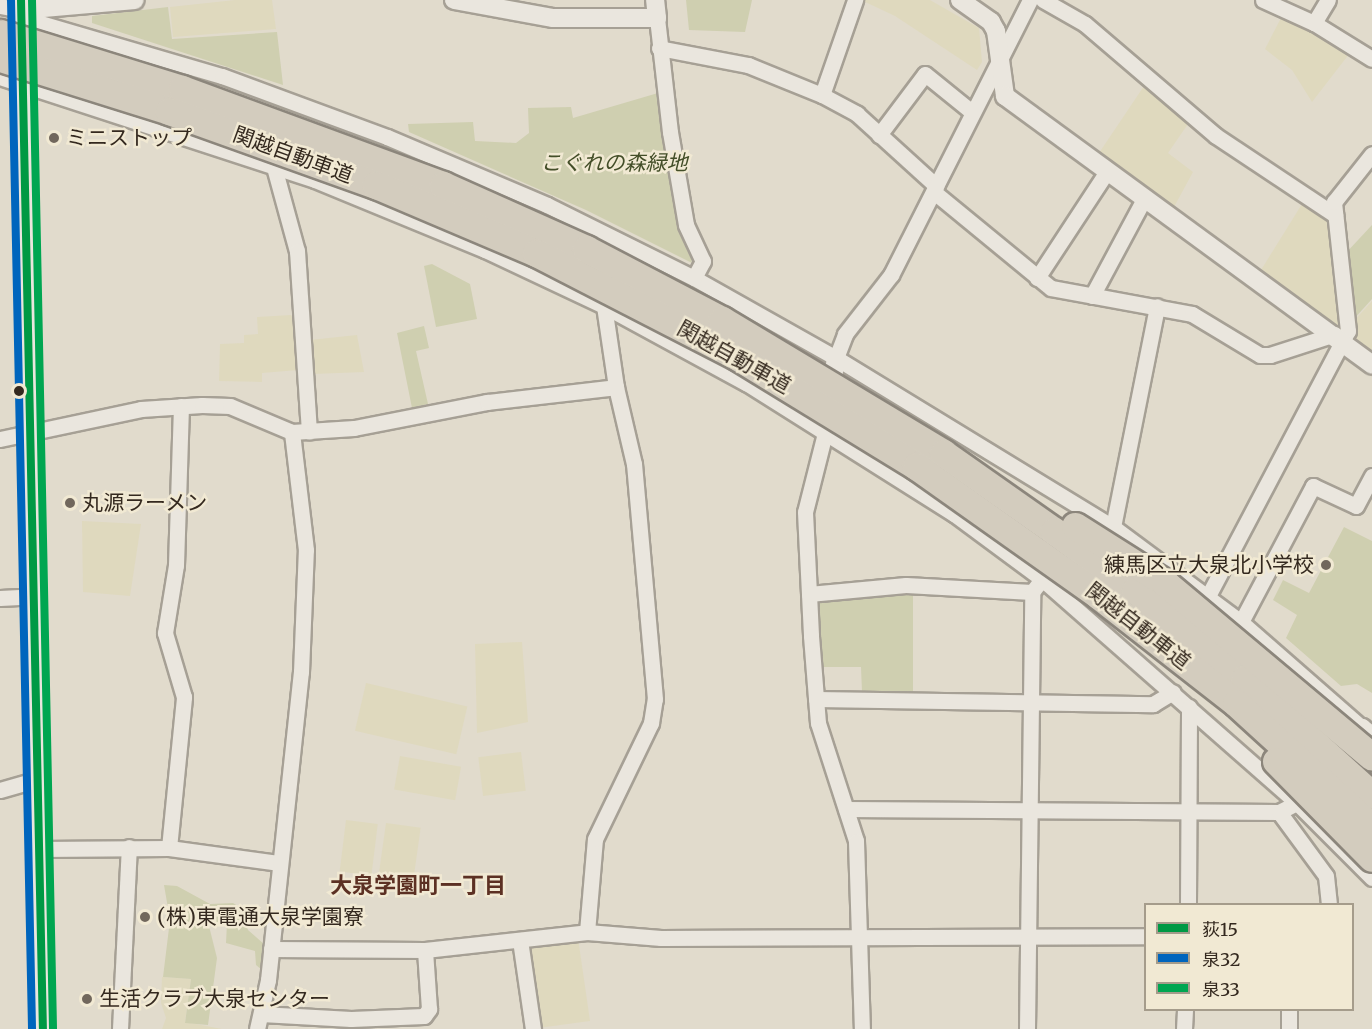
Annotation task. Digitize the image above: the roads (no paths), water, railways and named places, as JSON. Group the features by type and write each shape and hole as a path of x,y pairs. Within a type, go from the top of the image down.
{"highway":[{"name":"関越自動車道","path":"0,33 288,125 517,217 722,320 943,453 1135,590 1244,679 1372,795"},
{"name":"関越自動車道","path":"0,58 273,147 376,185 536,253 699,336 799,393 916,466 1011,544 1236,703 1372,827"},
{"path":"943,453 1071,523 1165,582 1372,757"},
{"path":"1011,544 1196,686 1372,858"}],"street":[{"path":"0,6 74,6 135,0"},
{"path":"822,95 855,0"},
{"path":"862,1029 862,936 856,841 818,723 805,512 825,433 836,358 845,334 891,275 1030,0"},
{"path":"1043,0 1085,24 1216,136 1335,215"},
{"path":"1263,0 1314,23 1372,59"},
{"path":"1314,23 1328,0"},
{"path":"461,1 553,18 656,9 659,53 686,225 704,261 694,278"},
{"path":"971,3 991,22 1012,35"},
{"path":"21,5 30,20 222,76 387,137 547,205 694,278 836,358 1113,527 1241,622 1367,732 1297,803 1279,812 846,809"},
{"path":"21,5 43,1029"},
{"path":"74,6 69,19 75,32"},
{"path":"991,22 1005,96"},
{"path":"659,53 748,65 822,95 857,114 935,189 1051,288 1192,314 1260,355 1270,355 1340,338"},
{"path":"879,135 925,74 972,112"},
{"path":"0,76 274,167 363,200 485,250 604,306 701,357 1011,544 1042,579 1297,803 1372,878"},
{"path":"988,83 1340,338 1372,365"},
{"path":"363,200 387,137"},
{"path":"1208,596 1340,338 1348,331 1334,202 1372,154"},
{"path":"274,167 297,251 309,432"},
{"path":"1037,278 1108,170"},
{"path":"1092,296 1145,197"},
{"path":"587,932 595,839 651,723 655,699 634,464 616,387 604,306"},
{"path":"1113,527 1157,306"},
{"path":"0,439 141,409 182,406 230,406 292,432 309,432 354,428 487,402 616,387"},
{"path":"169,848 184,698 165,633 176,565 182,406"},
{"path":"257,1029 271,949 278,863 301,672 305,571 292,432"},
{"path":"1241,622 1313,486 1356,506 1372,476"},
{"path":"1028,1029 1032,592 1042,579"},
{"path":"809,594 906,585 1032,592"},
{"path":"0,598 34,596"},
{"path":"816,699 1154,704 1173,692"},
{"path":"1188,903 1189,707"},
{"path":"0,790 38,779"},
{"path":"1279,812 1326,876 1329,903"},
{"path":"120,1029 129,847"},
{"path":"40,849 169,848 278,863"},
{"path":"271,949 425,950 587,932 661,938 1144,936"},
{"path":"520,940 532,1029"},
{"path":"261,1014 352,1024 428,1013 425,950"},
{"path":"1184,1029 1185,1011"},
{"path":"1289,1011 1289,1029"}],"place":[{"name":"ミニストップ","path":"54,138"},
{"name":"丸源ラーメン","path":"70,503"},
{"name":"練馬区立大泉北小学校","path":"1326,565"},
{"name":"(株)東電通大泉学園寮","path":"145,917"},
{"name":"生活クラブ大泉センター","path":"87,999"}],"district":[{"name":"大泉学園町一丁目","path":"418,886"}],"park label":[{"name":"こぐれの森緑地","path":"614,163"}]}
